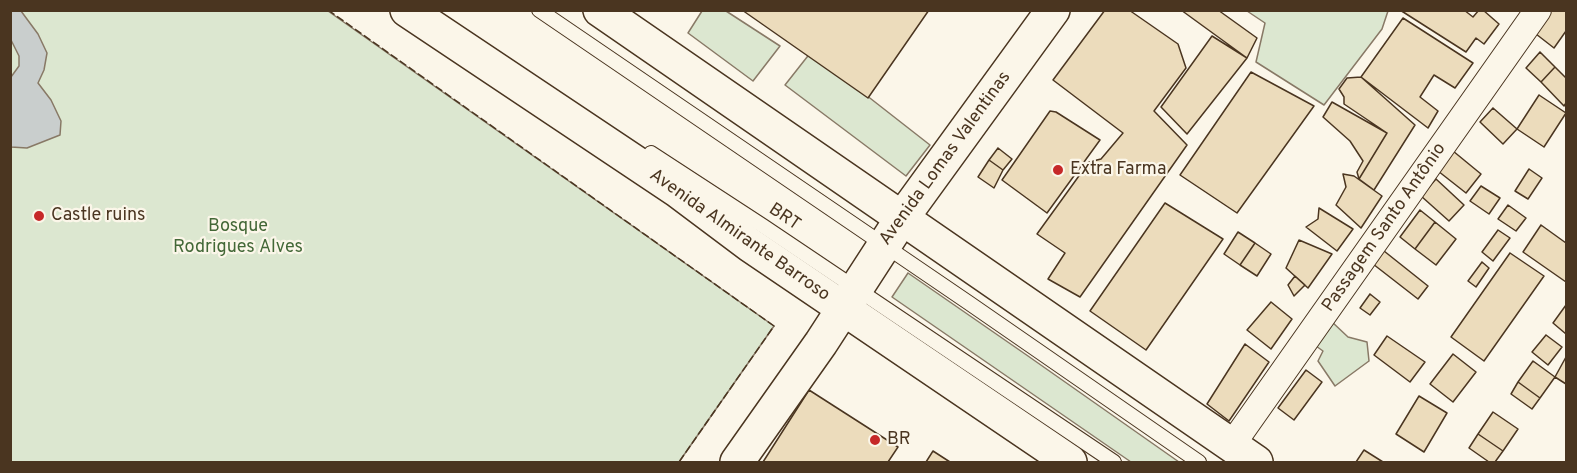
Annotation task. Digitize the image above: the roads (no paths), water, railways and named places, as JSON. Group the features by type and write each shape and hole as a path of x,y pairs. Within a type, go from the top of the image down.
{"main road":[{"name":"Avenida Almirante Barroso","path":"407,10 678,191 750,245 849,298 1070,462"},
{"path":"600,10 1243,454"},
{"name":"Avenida Lomas Valentinas","path":"737,462 902,218 1053,10"}],"street":[{"name":"Passagem Santo Antônio","path":"1243,454 1538,10"}],"lane":[{"path":"429,10 518,68"},
{"name":"BRT","path":"539,10 1199,462"},
{"name":"BRT","path":"636,144 849,298 1114,462"}],"place":[{"name":"Extra Farma","path":"1058,170"},
{"name":"Castle ruins","path":"39,216"},
{"name":"BR","path":"875,440"}],"park label":[{"name":"Bosque Rodrigues Alves","path":"238,237"}]}
